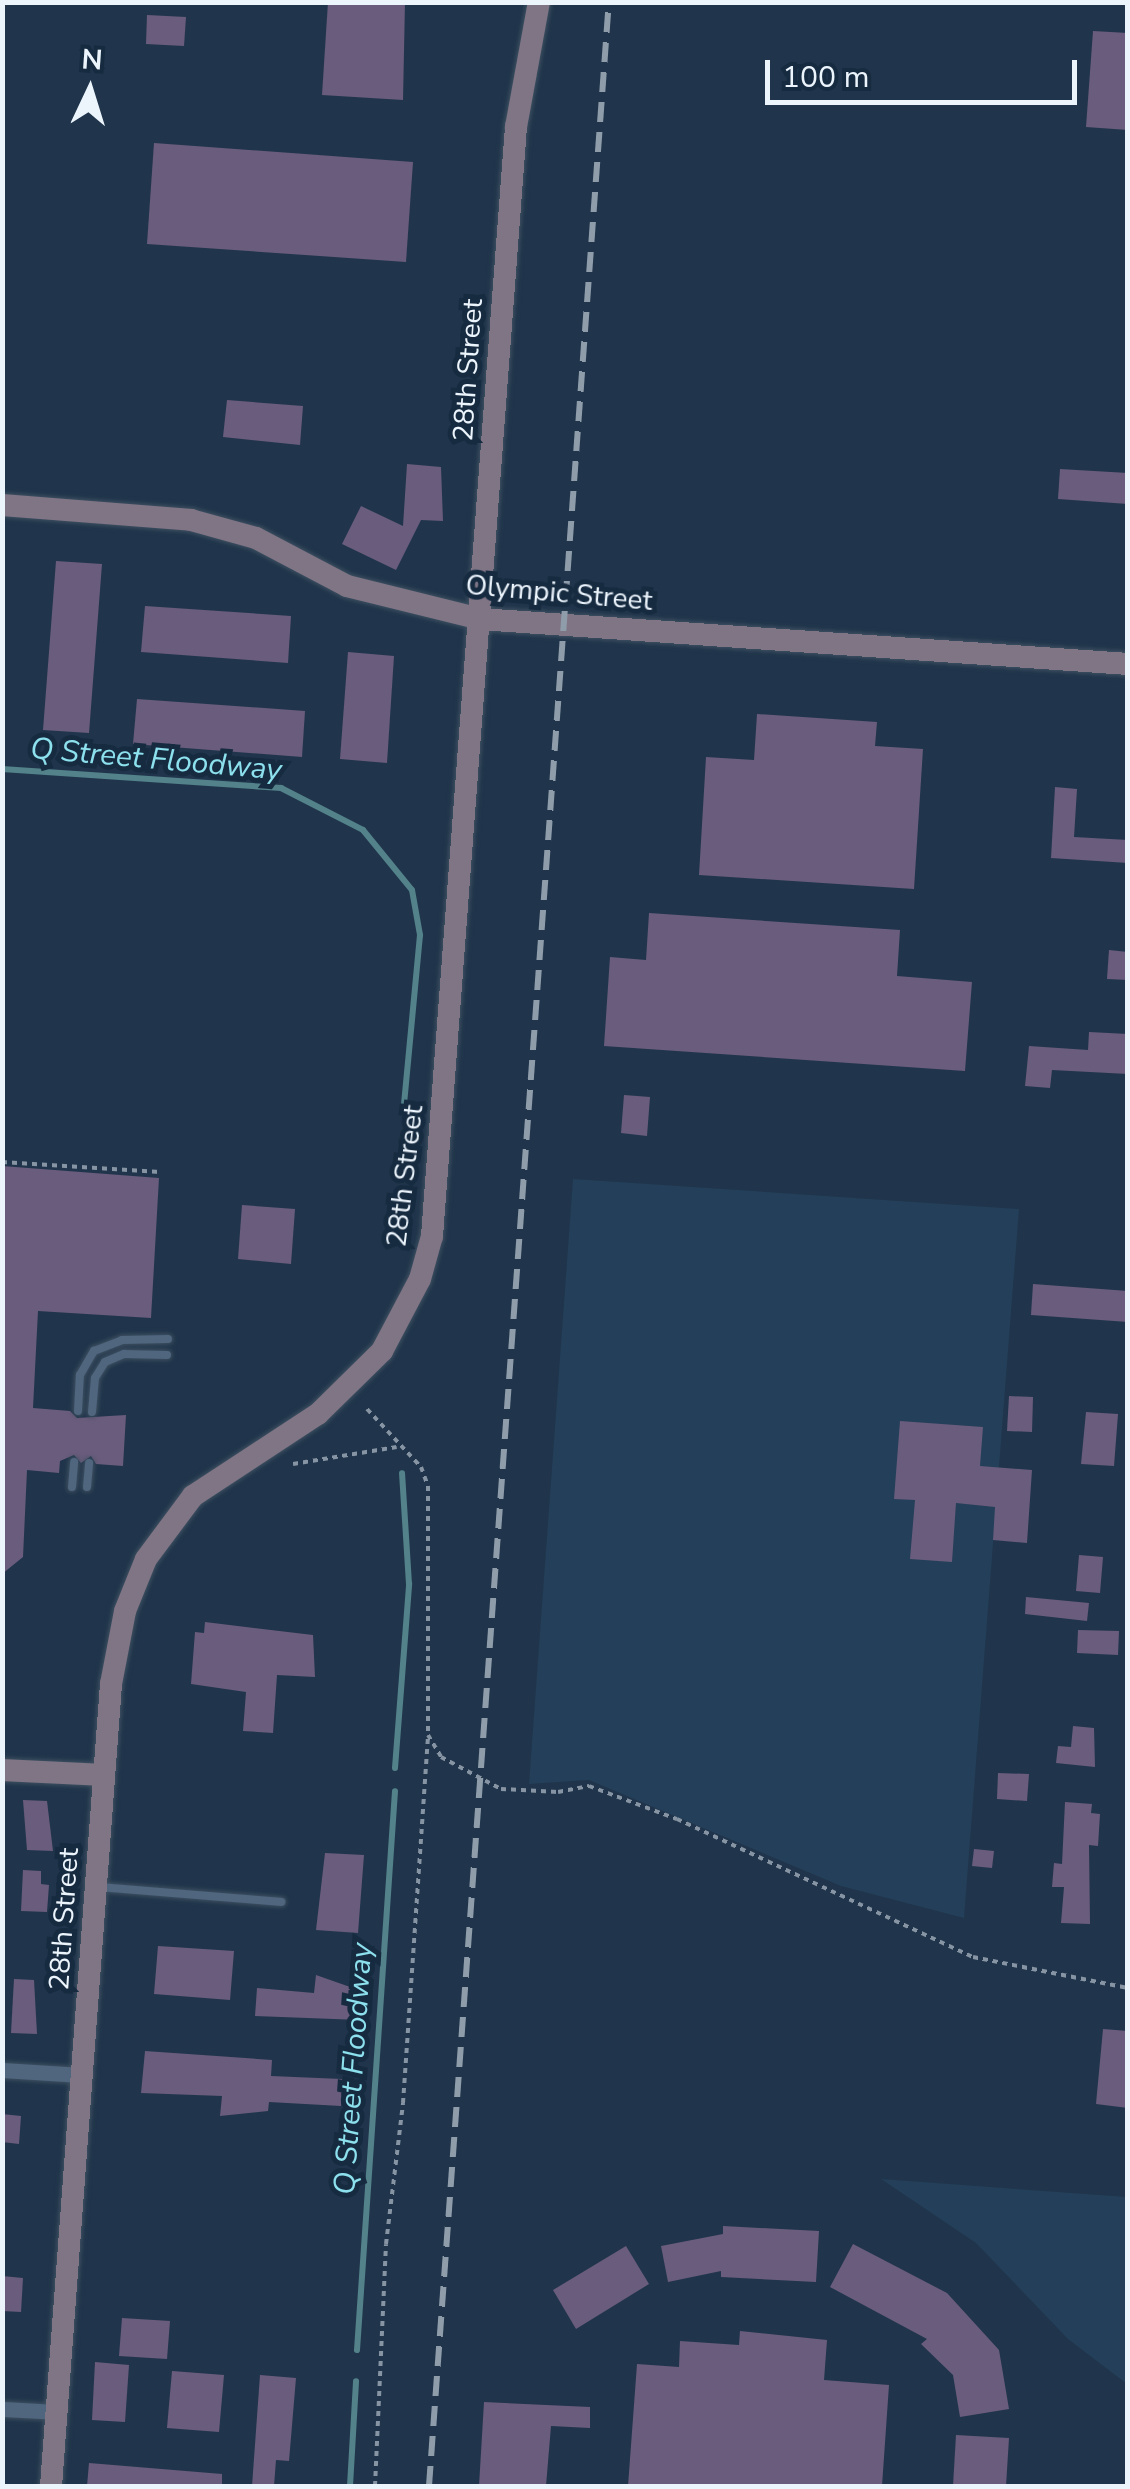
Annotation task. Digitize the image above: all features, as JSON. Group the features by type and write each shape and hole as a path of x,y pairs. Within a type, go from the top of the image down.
{"main road":[{"name":"28th Street","path":"51,2486 116,1646 146,1558 193,1496 352,1386 382,1352 420,1280 439,1182 516,127 538,2"},
{"name":"Olympic Street","path":"2,504 190,520 256,538 348,586 480,619 1128,664"},
{"path":"2,1770 104,1775"}],"street":[{"path":"2,2070 82,2075"},
{"path":"2,2409 56,2412"}],"lane":[{"path":"78,1411 80,1375 94,1351 122,1340 168,1338"},
{"path":"92,1412 95,1378 105,1362 124,1354 166,1355"},
{"path":"72,1487 74,1462"},
{"path":"87,1488 88,1463"},
{"path":"96,1887 281,1902"}],"path":[{"path":"2,1162 160,1172"},
{"path":"367,1410 421,1467 431,1510 428,1735 403,2102 386,2244 375,2486"},
{"path":"293,1464 398,1447"},
{"path":"428,1735 441,1757 501,1789 558,1792 589,1786 678,1819 972,1957 1128,1988"},
{"path":"426,1764 441,1757"}],"shaded area":[{"path":"573,1179 1019,1209 964,1918 841,1886 589,1780 529,1784"},
{"path":"881,2179 1127,2197 1127,2384 1068,2339 976,2243"}],"building":[{"path":"328,2 405,2 403,100 322,95"},
{"path":"147,15 186,17 184,46 146,44"},
{"path":"1093,31 1128,33 1128,130 1086,127"},
{"path":"154,143 413,162 406,262 147,244"},
{"path":"227,400 303,406 300,445 223,437"},
{"path":"407,464 441,467 443,521 421,520 396,570 342,544 361,506 403,526"},
{"path":"1060,469 1128,473 1128,504 1058,499"},
{"path":"56,561 102,564 89,733 43,730"},
{"path":"145,606 291,616 288,663 141,652"},
{"path":"348,652 394,656 387,763 340,759"},
{"path":"137,699 305,711 302,757 133,744"},
{"path":"757,714 877,722 875,746 923,749 914,889 699,875 706,757 754,760"},
{"path":"1055,787 1077,789 1074,837 1128,840 1128,863 1051,858"},
{"path":"649,913 900,930 897,976 972,982 965,1071 604,1046 610,957 646,960"},
{"path":"1109,950 1128,952 1128,980 1107,979"},
{"path":"1089,1032 1128,1034 1128,1074 1052,1070 1050,1088 1025,1086 1029,1046 1088,1050"},
{"path":"624,1095 650,1097 647,1136 621,1133"},
{"path":"2,1166 159,1178 151,1318 38,1311 33,1408 70,1411 77,1418 126,1415 123,1466 96,1464 91,1456 81,1463 74,1455 60,1461 59,1473 27,1470 23,1557 2,1574"},
{"path":"242,1205 295,1209 291,1264 238,1259"},
{"path":"1033,1284 1128,1291 1128,1322 1031,1315"},
{"path":"1009,1396 1033,1397 1032,1432 1007,1431"},
{"path":"1086,1412 1118,1414 1114,1466 1081,1464"},
{"path":"900,1421 983,1427 980,1466 1032,1470 1027,1543 993,1540 995,1507 956,1503 952,1562 910,1559 915,1500 894,1499"},
{"path":"1079,1555 1103,1557 1100,1593 1076,1591"},
{"path":"1026,1597 1089,1603 1087,1621 1025,1614"},
{"path":"205,1622 313,1635 315,1677 277,1675 273,1733 243,1731 246,1692 191,1684 195,1632 204,1633"},
{"path":"1078,1630 1119,1631 1118,1655 1077,1653"},
{"path":"1073,1726 1094,1728 1095,1767 1056,1763 1058,1746 1071,1747"},
{"path":"998,1773 1029,1774 1027,1801 997,1799"},
{"path":"23,1800 47,1801 53,1851 27,1850"},
{"path":"1065,1802 1092,1804 1091,1813 1100,1814 1098,1846 1089,1845 1090,1924 1061,1923 1064,1887 1052,1887 1054,1863 1062,1864"},
{"path":"974,1849 994,1851 992,1868 972,1866"},
{"path":"325,1853 364,1855 358,1933 316,1930"},
{"path":"23,1870 41,1871 41,1884 49,1885 47,1912 21,1911"},
{"path":"158,1946 234,1951 230,2000 154,1994"},
{"path":"316,1975 353,1988 352,1998 362,1999 360,2020 255,2016 257,1988 314,1993"},
{"path":"14,1979 34,1980 37,2034 11,2033"},
{"path":"1103,2029 1128,2031 1128,2108 1096,2104"},
{"path":"145,2051 272,2060 271,2076 342,2079 341,2106 269,2102 268,2111 220,2116 222,2096 141,2093"},
{"path":"2,2114 21,2116 19,2144 2,2142"},
{"path":"723,2226 819,2231 816,2282 721,2277 721,2271 668,2282 661,2246 723,2234"},
{"path":"853,2244 947,2293 999,2350 1009,2409 960,2417 953,2375 921,2344 927,2339 830,2287"},
{"path":"626,2246 649,2284 576,2329 553,2290"},
{"path":"2,2276 23,2278 21,2312 2,2311"},
{"path":"122,2318 170,2321 167,2359 119,2356"},
{"path":"740,2331 827,2340 824,2380 889,2385 882,2486 628,2486 637,2364 679,2367 680,2341 739,2345"},
{"path":"95,2362 129,2365 125,2422 92,2420"},
{"path":"172,2371 224,2375 219,2432 167,2428"},
{"path":"260,2375 296,2378 289,2461 276,2460 274,2486 252,2486"},
{"path":"484,2402 590,2407 590,2428 551,2426 546,2486 479,2486"},
{"path":"956,2435 1009,2438 1006,2486 953,2486"},
{"path":"89,2463 222,2474 222,2486 87,2486"}],"waterway":[{"name":"Q Street Floodway","path":"2,769 281,788 363,830 412,890 420,935 404,1105"},
{"name":"Q Street Floodway","path":"395,1768 409,1584 402,1473"},
{"name":"Q Street Floodway","path":"357,2350 395,1791"},
{"name":"Q Street Floodway","path":"350,2486 356,2381"}],"railway":[{"path":"429,2486 609,2"}]}
